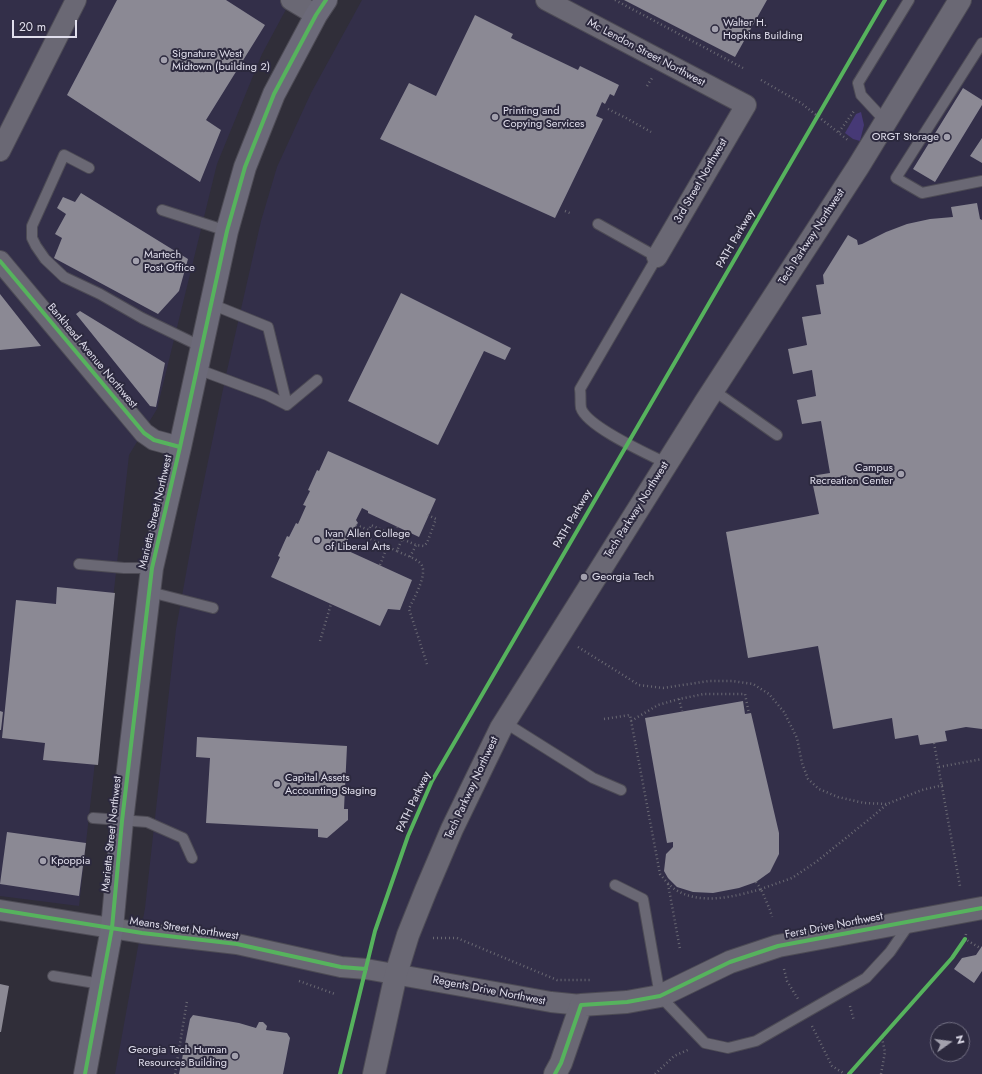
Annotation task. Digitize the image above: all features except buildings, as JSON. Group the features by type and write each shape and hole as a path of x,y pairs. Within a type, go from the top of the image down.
{"main road":[{"name":"Marietta Street Northwest","path":"85,1074 112,928 122,821 152,568 227,231 246,167 274,94 321,8"}],"street":[{"path":"0,151 76,0"},
{"path":"291,0 321,8"},
{"name":"Mc Lendon Street Northwest","path":"546,0 746,105"},
{"name":"Tech Parkway Northwest","path":"374,1074 396,974 408,935 462,807 504,722 666,463 858,167 960,0"},
{"name":"3rd Street Northwest","path":"657,257 746,105"},
{"name":"Bankhead Avenue Northwest","path":"0,261 144,433 154,440 180,447"},
{"name":"Ferst Drive Northwest","path":"582,1005 627,1002 660,996 730,962 778,946 982,908"},
{"name":"Means Street Northwest","path":"0,910 112,928 237,944 341,967 396,974"},
{"name":"Regents Drive Northwest","path":"396,974 551,1002 582,1005"},
{"path":"555,1074 561,1063 582,1005"}],"lane":[{"path":"886,122 863,98 858,83 909,0"},
{"path":"982,44 896,178 922,192 982,181"},
{"path":"89,168 64,155 32,226 32,238 36,246 45,259 64,277 100,294 142,318 202,347"},
{"path":"162,210 227,231"},
{"path":"598,224 657,257 580,389 581,408 588,419 607,432 666,463"},
{"path":"211,304 268,326 287,405"},
{"path":"197,369 287,405"},
{"path":"287,405 316,380"},
{"path":"713,390 777,435"},
{"path":"79,564 124,568 152,568"},
{"path":"150,592 213,608"},
{"path":"504,722 593,778 621,790"},
{"path":"93,818 147,822 183,838 192,858"},
{"path":"615,885 643,899 660,996 705,1043 728,1048 756,1040 866,978 890,952 911,921"},
{"path":"53,976 101,984"}],"path":[{"path":"615,0 743,68"},
{"path":"760,80 801,103 852,143"},
{"path":"838,132 863,98"},
{"path":"814,123 822,109"},
{"path":"608,110 651,132"},
{"path":"565,210 572,214"},
{"path":"427,664 408,610 423,579 424,572 419,562 366,537 371,524 416,545 424,546 427,543 436,519 428,515"},
{"path":"356,525 369,530"},
{"path":"394,535 397,527"},
{"path":"397,551 402,539"},
{"path":"410,557 416,545"},
{"path":"380,565 387,547"},
{"path":"320,641 331,604"},
{"path":"559,634 639,685 663,688 709,681 732,681 753,684 769,694 784,712 797,738 802,763 808,779 819,788 838,797 864,803 887,804"},
{"path":"631,721 658,705 704,694 745,694 749,714"},
{"path":"679,699 682,711"},
{"path":"604,719 630,715 660,874 673,888 684,894 703,898 736,896 761,890 792,878 816,862 887,804 922,790 943,785"},
{"path":"934,743 943,785 960,886"},
{"path":"939,767 982,759"},
{"path":"756,882 761,890 772,917"},
{"path":"668,884 680,948"},
{"path":"432,938 457,938 557,980 590,980"},
{"path":"961,945 965,939 980,948"},
{"path":"784,968 787,981 805,1012 832,1066 845,1074"},
{"path":"174,1074 187,1001"},
{"path":"877,1043 887,1033"},
{"path":"881,1074 885,1052 882,1038"},
{"path":"655,1074 674,1056 705,1043"}],"shaded area":[{"path":"0,0 291,0 262,54 217,164 157,409 129,455 79,906 0,896"},
{"name":"Georgia Tech","path":"362,0 982,0 982,1074 115,1074 145,908 176,629 195,524 226,375 261,221 277,167 311,93"},
{"path":"861,112 864,125 860,141 853,139 845,133 856,114"}],"cycle path":[{"path":"85,1074 112,928 122,821 152,568 227,231 245,167 274,94 316,15 326,0"},
{"name":"PATH Parkway","path":"340,1074 375,931 408,836 432,781 885,0"},
{"path":"0,261 144,433 154,440 180,447"},
{"path":"555,1074 561,1063 581,1005 627,1002 660,996 730,962 778,946 982,908"},
{"path":"0,910 142,933 237,944 341,967 366,969"},
{"path":"849,1074 952,958 965,939"}],"place":[{"name":"Walter H. Hopkins Building","path":"715,29"},
{"name":"Signature West Midtown (building 2)","path":"164,60"},
{"name":"Printing and Copying Services","path":"495,117"},
{"name":"ORGT Storage","path":"947,137"},
{"name":"Martech Post Office","path":"136,261"},
{"name":"Campus Recreation Center","path":"901,474"},
{"name":"Ivan Allen College of Liberal Arts","path":"317,540"},
{"name":"Georgia Tech","path":"584,577"},
{"name":"Capital Assets Accounting Staging","path":"277,784"},
{"name":"Kpoppia","path":"43,861"},
{"name":"Georgia Tech Human Resources Building","path":"235,1056"}]}
